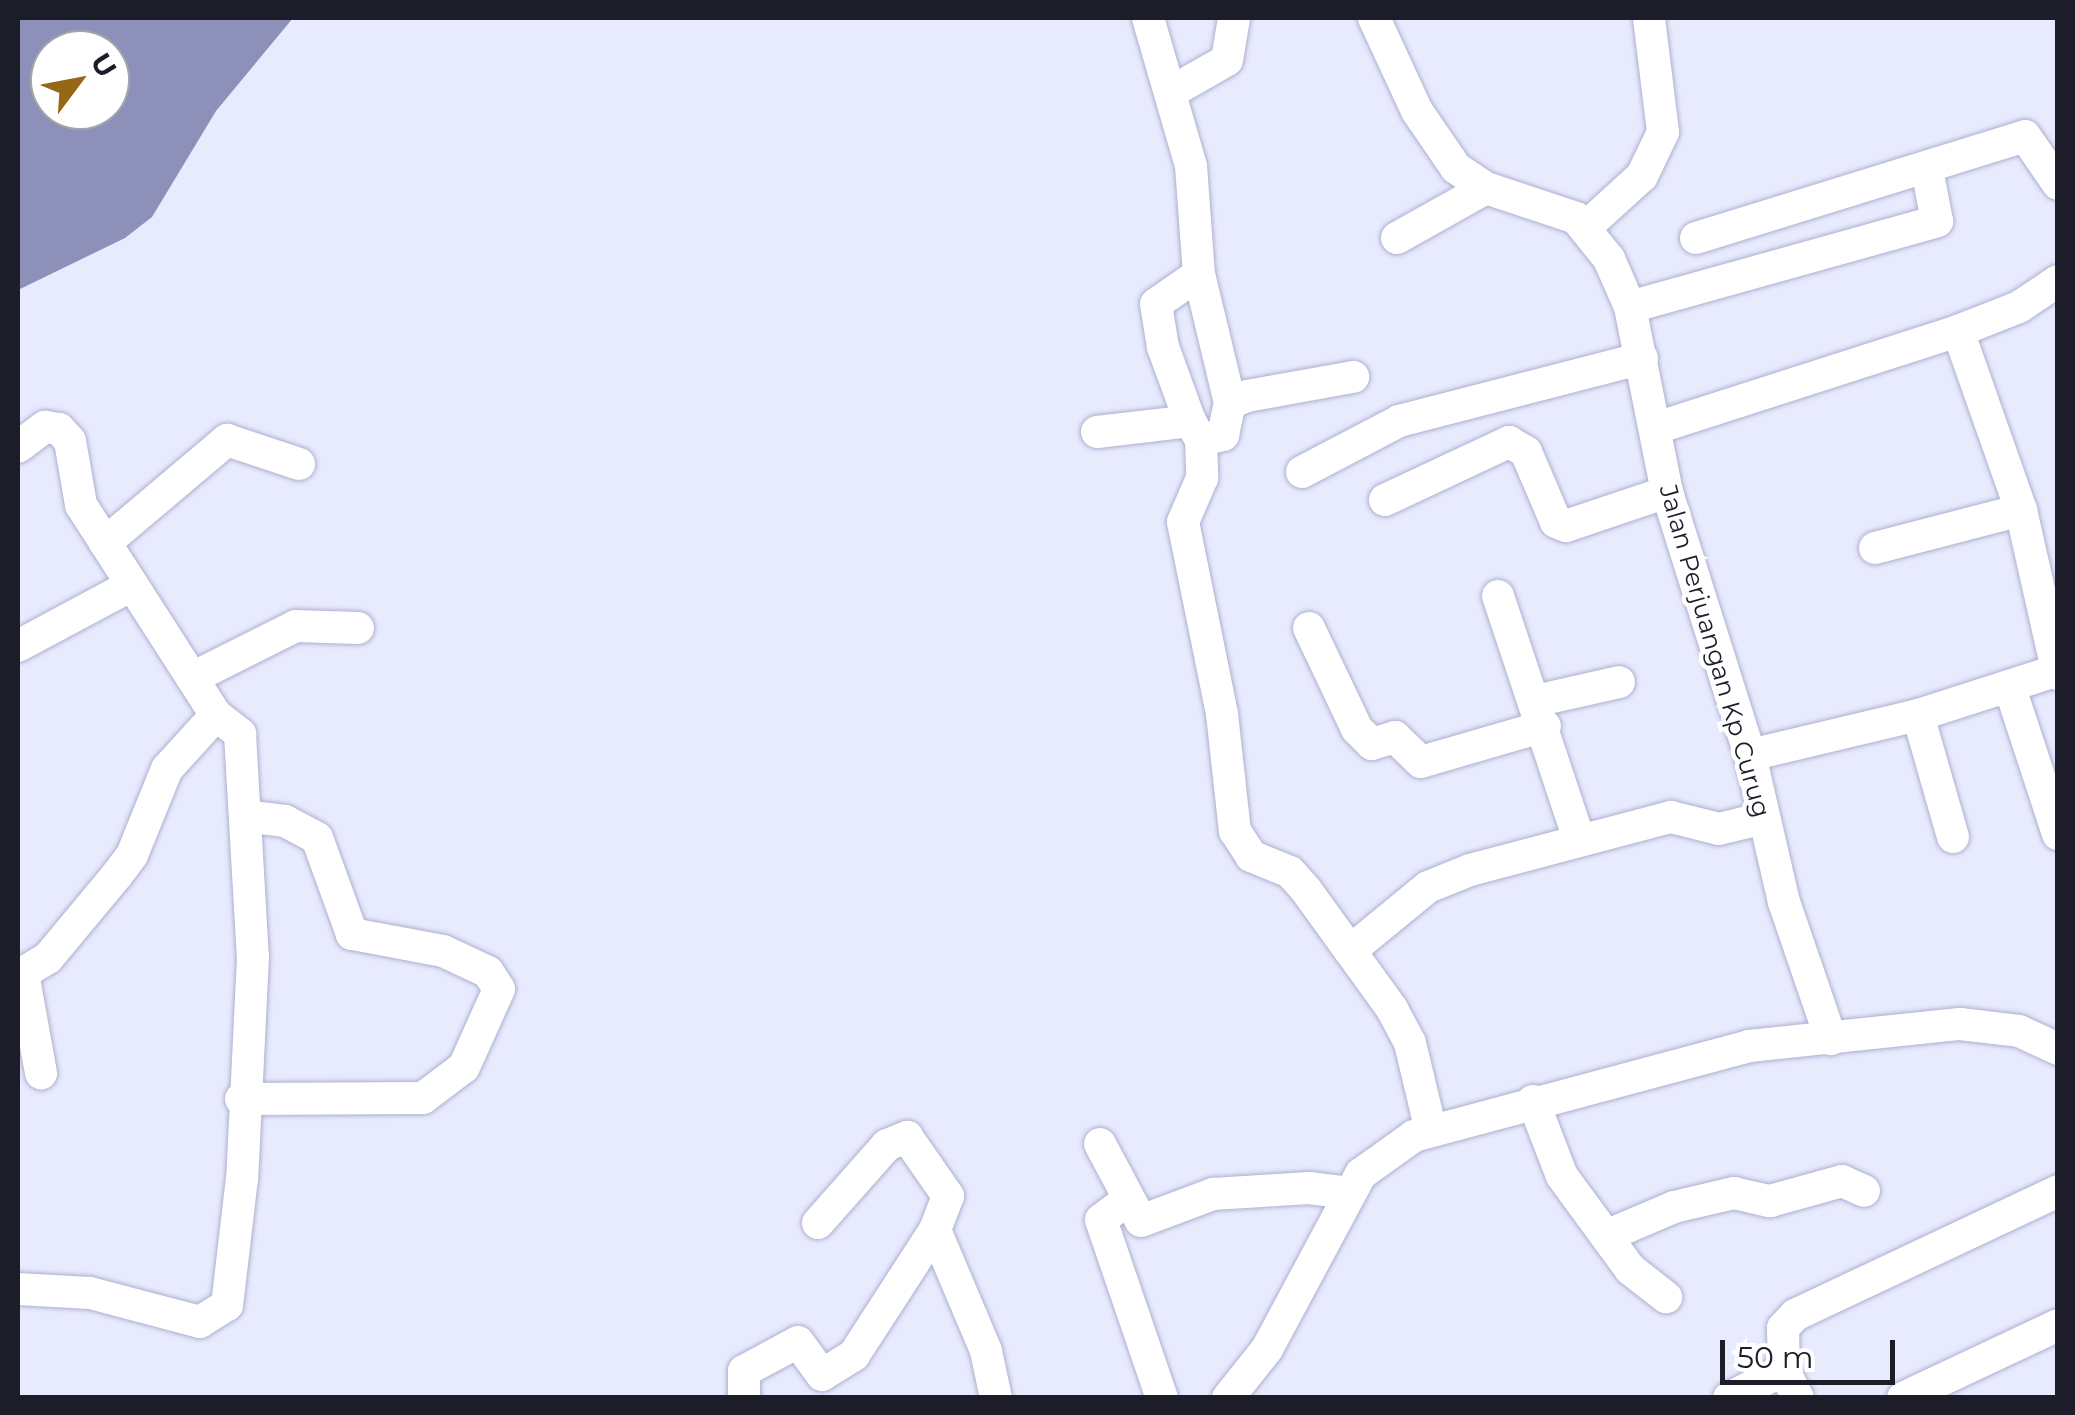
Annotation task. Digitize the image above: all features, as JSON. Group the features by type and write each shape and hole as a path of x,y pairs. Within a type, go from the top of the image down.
{"street":[{"path":"1098,432 1196,431 1223,435 1230,404 1199,274 1191,166 1148,18"},
{"path":"1170,92 1216,72 1227,60 1234,18"},
{"path":"1374,18 1444,155 1486,188 1587,226 1642,176 1663,132 1649,18"},
{"path":"1696,238 2025,136 2058,184"},
{"path":"1630,307 1937,221 1927,169"},
{"path":"1397,238 1486,188"},
{"path":"1846,194 1868,241"},
{"name":"Jalan Perjuangan Kp Curug","path":"1587,226 1630,307 1659,427 1667,492 1750,756 1764,818 1830,1039"},
{"path":"1199,274 1156,304 1163,347 1196,431 1202,478 1183,522 1222,714 1235,830 1251,856 1290,872 1350,950 1410,1043 1431,1131"},
{"path":"1659,427 1958,331 2018,307 2058,281"},
{"path":"1750,756 1918,715 2057,671 2021,510 1958,331"},
{"path":"1302,472 1398,421 1642,358"},
{"path":"1230,404 1353,377"},
{"path":"18,448 45,427 59,429 70,441 81,505 216,716 235,724 245,747 252,957 241,1099 242,1178 227,1305 220,1313 200,1322 90,1292 18,1289"},
{"path":"105,543 227,440 299,464"},
{"path":"1385,500 1509,442 1526,452 1556,522 1566,526 1667,492"},
{"path":"1875,548 2021,510"},
{"path":"18,646 132,585"},
{"path":"1498,596 1579,840"},
{"path":"192,678 296,626 358,628"},
{"path":"1309,628 1356,729 1372,744 1395,738 1421,762 1620,682"},
{"path":"2010,688 2058,834"},
{"path":"1918,715 1953,838"},
{"path":"41,1073 20,974 55,951 132,855 167,769 216,716"},
{"path":"241,1099 424,1098 464,1067 499,989 488,972 443,952 352,934 317,838 284,821 246,816"},
{"path":"1350,950 1428,887 1579,840 1671,817 1718,828 1764,818"},
{"path":"1228,1398 1267,1349 1348,1193 1390,1150 1431,1131 1532,1100 1750,1046 1960,1024 2019,1031 2058,1049"},
{"path":"1532,1100 1562,1176 1640,1280 1666,1297"},
{"path":"744,1398 744,1371 798,1342 822,1374 854,1355 935,1230 948,1196 902,1136 818,1223"},
{"path":"1100,1144 1140,1222 1213,1194 1309,1188 1348,1193"},
{"path":"1606,1236 1674,1207 1734,1193 1770,1201 1842,1181 1864,1192"},
{"path":"1729,1398 1791,1384 1783,1328 1795,1315 2058,1191"},
{"path":"1126,1201 1102,1220 1162,1398"},
{"path":"935,1230 986,1350 996,1398"},
{"path":"1903,1398 2058,1325"}],"water":[{"path":"18,18 293,18 216,111 152,217 125,238 18,290"}]}
